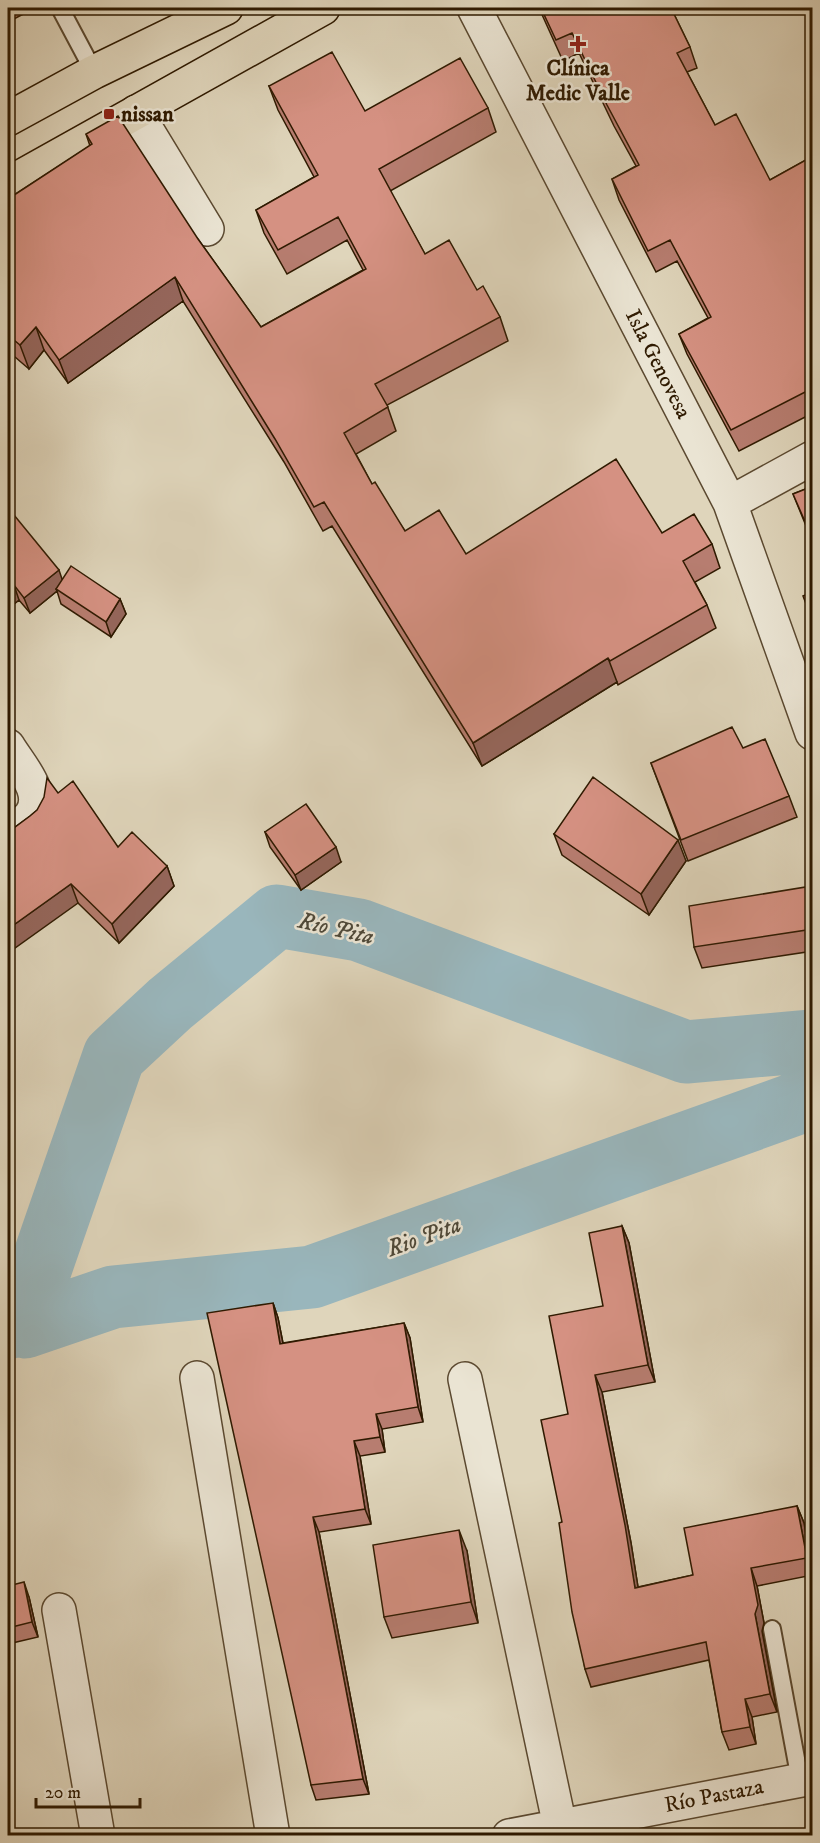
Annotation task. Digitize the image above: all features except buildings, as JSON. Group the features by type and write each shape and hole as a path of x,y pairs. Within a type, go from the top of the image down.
{"highway":[{"path":"8,119 94,72 226,8"},
{"path":"8,184 323,8"}],"street":[{"name":"Isla Genovesa","path":"474,8 730,503 813,733"},
{"path":"136,112 207,229"},
{"path":"730,503 813,458"},
{"path":"8,746 37,796 33,812 28,819 8,833"},
{"path":"197,1378 273,1836"},
{"path":"465,1379 560,1831"},
{"path":"60,1610 98,1836"},
{"name":"Río Pastaza","path":"509,1836 560,1831 806,1779"}],"lane":[{"path":"60,8 94,72"},
{"path":"772,1629 806,1779"}],"waterway":[{"name":"Río Pita","path":"8,1328 26,1310 114,1056 170,1004 277,916 359,930 686,1052 812,1041"},
{"name":"Rio Pita","path":"25,1327 113,1297 312,1277 812,1098"}],"place":[{"name":"Clínica Medic Valle","path":"578,44"},
{"name":"nissan","path":"109,114"}]}
